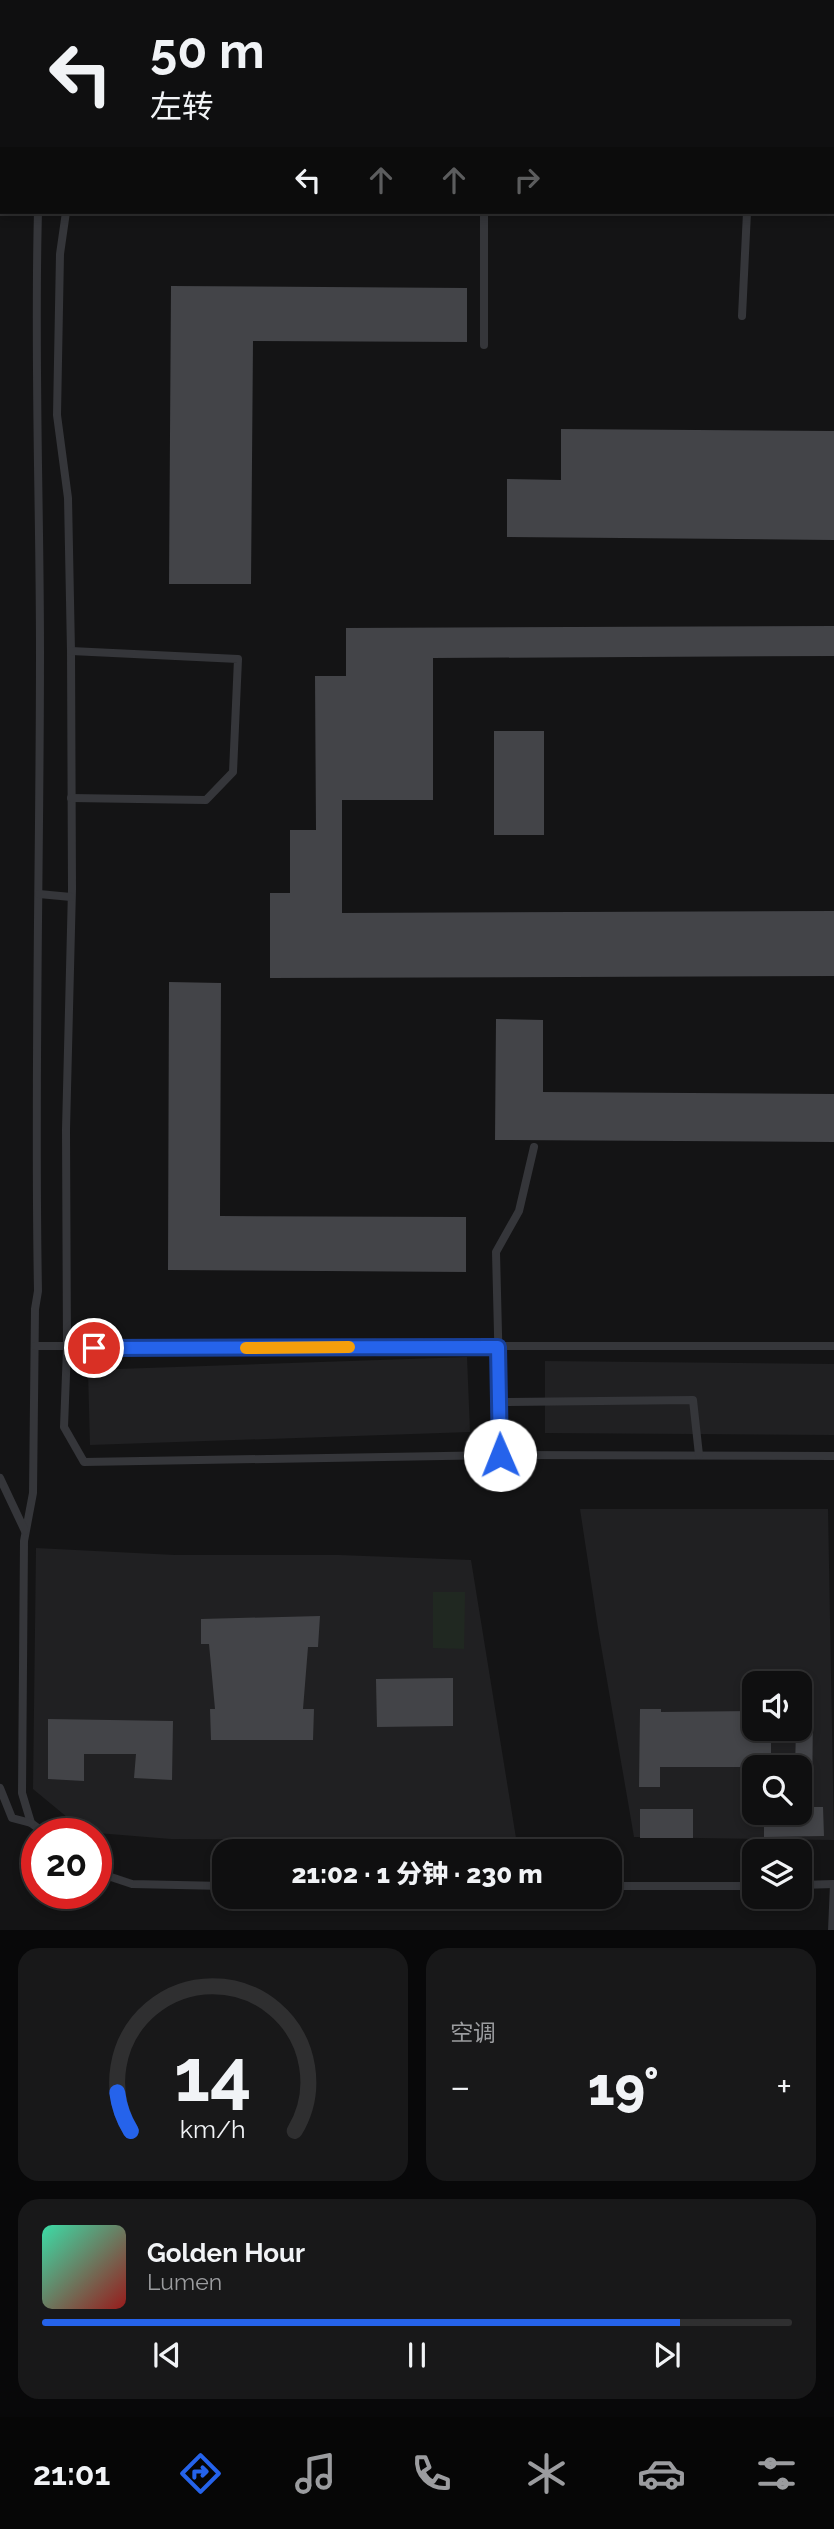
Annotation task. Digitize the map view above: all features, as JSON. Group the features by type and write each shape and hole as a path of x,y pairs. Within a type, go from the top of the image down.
{"lane":[{"path":"30,1818 22,1793 25,1531 33,1493 34,1346 38,1291 35,1131 39,894 38,214"},
{"path":"66,214 60,254 57,415 68,498 71,651 71,897 66,1130 67,1348 64,1427 84,1462 500,1455 834,1456"},
{"path":"484,214 484,345"},
{"path":"742,316 747,214"},
{"path":"71,651 238,659 233,772 206,800 71,797"},
{"path":"39,894 71,897"},
{"path":"500,1455 496,1252 519,1211 534,1147"},
{"path":"34,1346 834,1346"},
{"path":"499,1402 693,1400 699,1455"},
{"path":"0,1478 25,1531"},
{"path":"0,1788 12,1818 21,1820"},
{"path":"112,1877 132,1884 212,1886"},
{"path":"812,1885 834,1884 832,1930"},
{"path":"622,1886 742,1886"}],"shaded area":[{"path":"467,1357 470,1432 90,1445 88,1370"},
{"path":"545,1361 834,1364 834,1435 545,1433"},
{"path":"580,1509 828,1509 834,1840 634,1837"},
{"path":"36,1548 175,1555 339,1555 471,1560 516,1838 171,1839 112,1834 112,1818 68,1818 33,1789"},
{"path":"433,1592 465,1592 464,1649 433,1648"}],"building":[{"path":"171,286 467,288 467,342 253,341 251,584 169,584"},
{"path":"561,429 834,431 834,540 507,537 507,479 561,480"},
{"path":"834,626 834,656 433,658 433,800 342,800 342,913 834,911 834,976 270,978 270,893 290,893 290,830 316,830 315,676 346,676 346,628"},
{"path":"494,731 544,731 544,835 494,835"},
{"path":"169,982 221,983 220,1216 466,1217 466,1272 168,1270"},
{"path":"496,1019 543,1020 543,1092 834,1094 834,1142 495,1140"},
{"path":"320,1616 318,1647 308,1647 303,1709 314,1709 313,1740 211,1740 210,1709 215,1709 209,1644 201,1644 201,1619"},
{"path":"453,1678 453,1726 377,1727 376,1679"},
{"path":"640,1709 661,1709 661,1712 742,1711 742,1741 771,1741 771,1755 742,1755 742,1767 660,1767 660,1787 639,1787"},
{"path":"813,1709 812,1807 812,1755 795,1755 796,1741 812,1741"},
{"path":"48,1719 173,1721 172,1780 134,1778 136,1754 84,1754 84,1781 48,1779"},
{"path":"812,1807 823,1807 824,1836 764,1837 764,1825 812,1825"},
{"path":"640,1809 693,1809 693,1838 640,1838"}],"slow traffic":[{"path":"246,1348 349,1347"}],"route":[{"path":"94,1348 498,1347 500,1455"}]}
